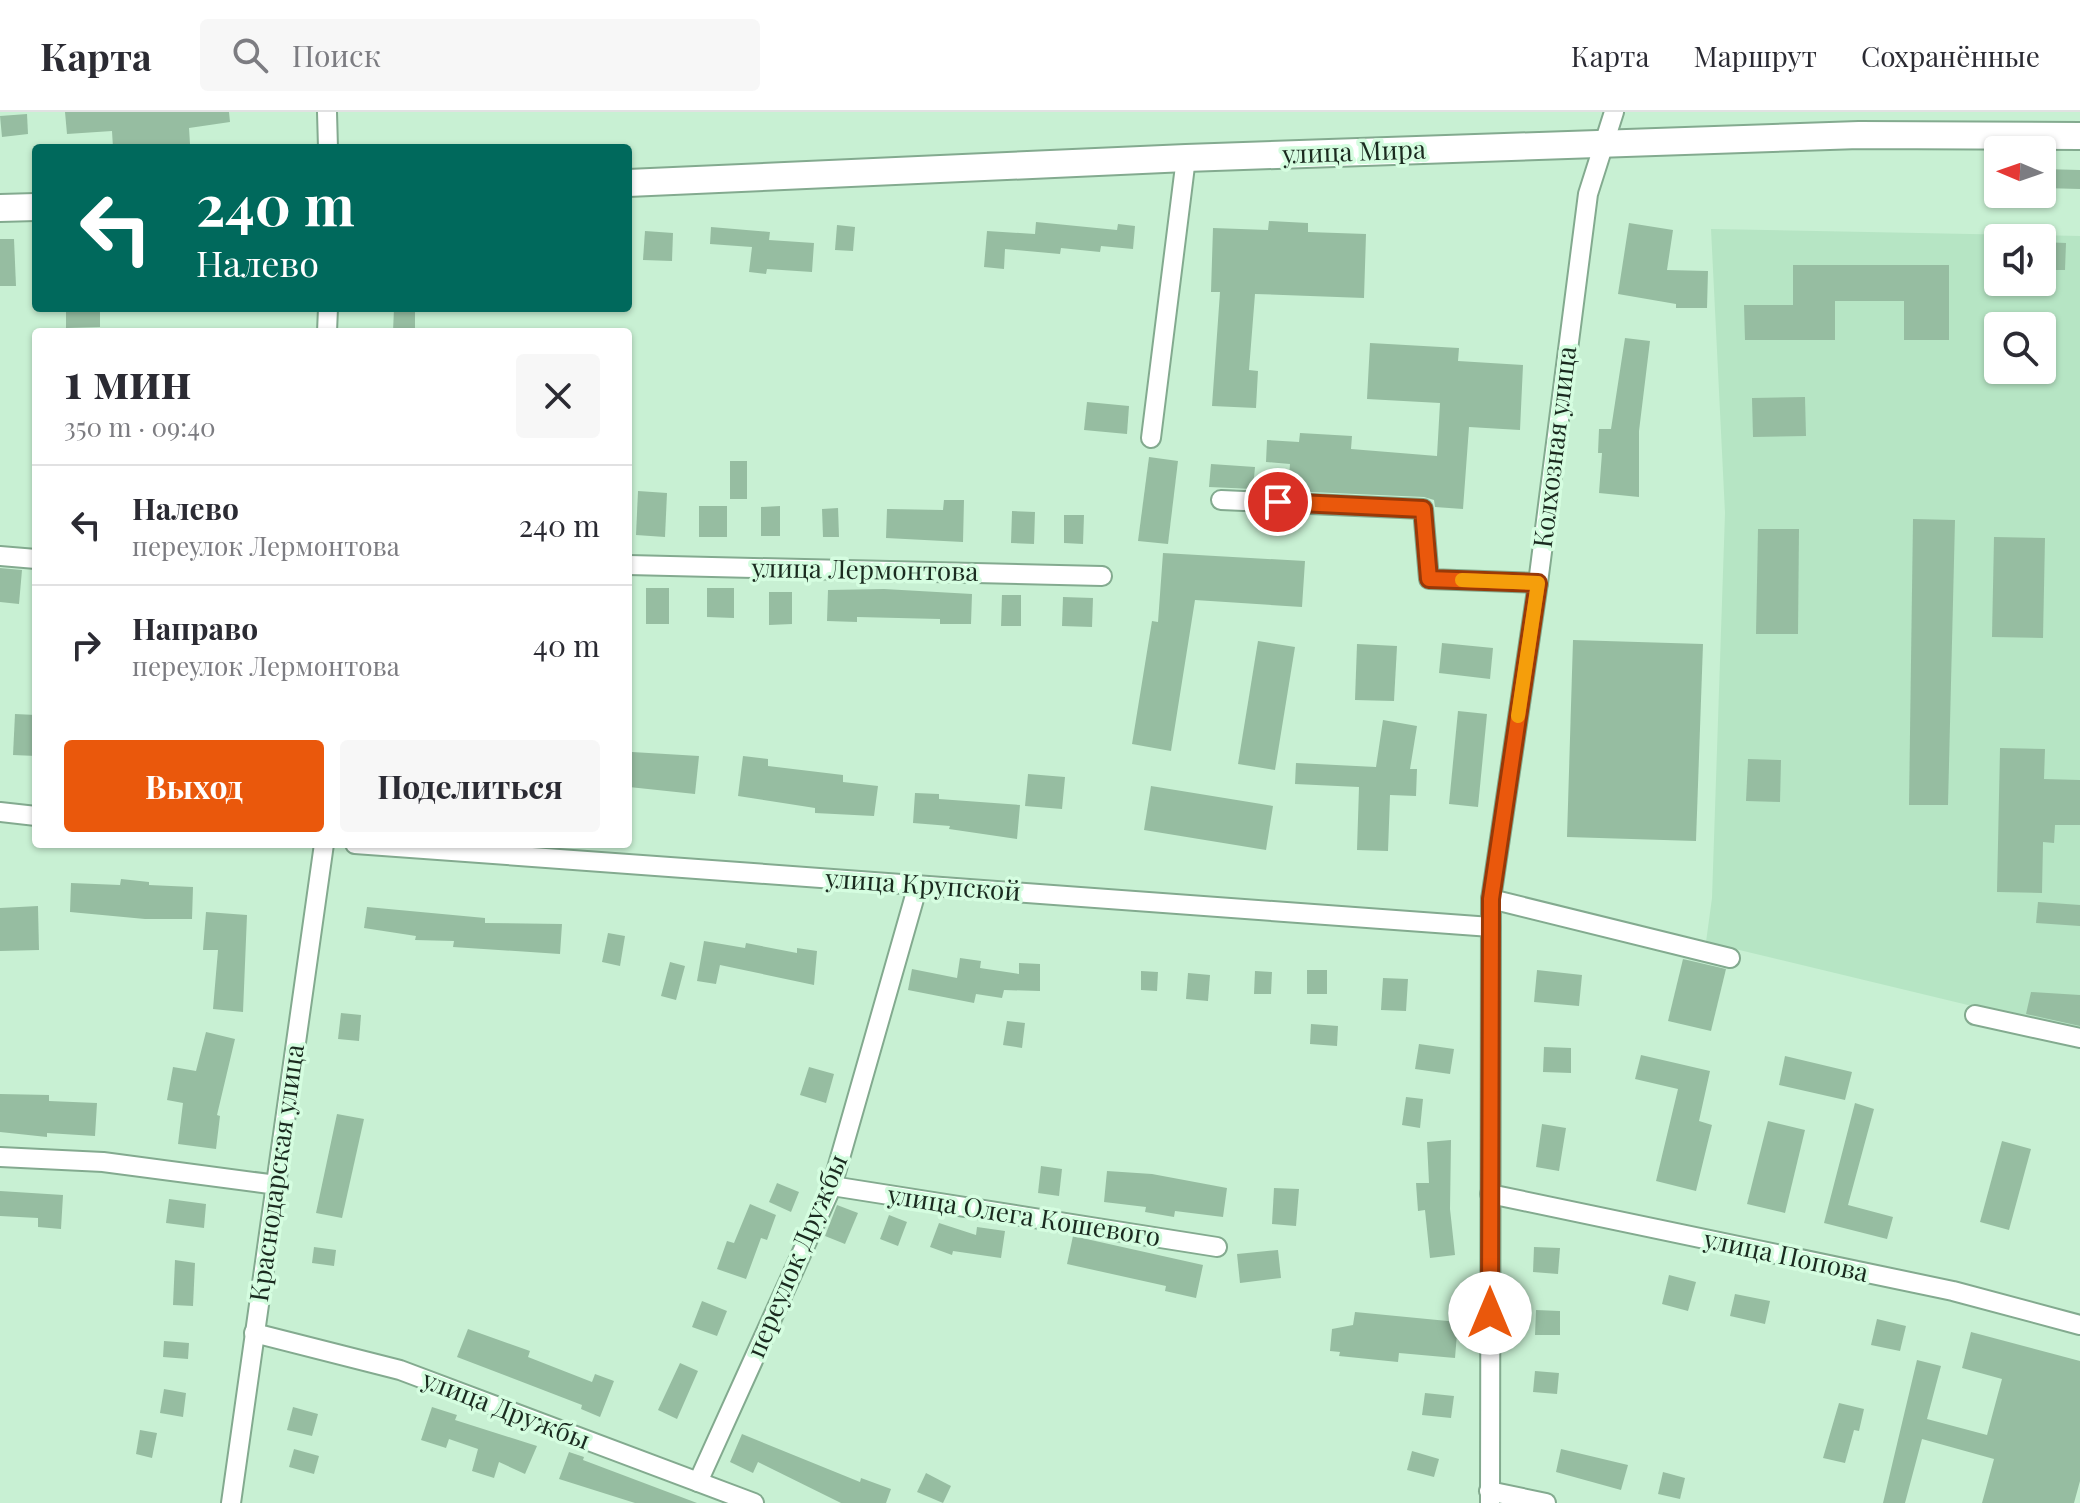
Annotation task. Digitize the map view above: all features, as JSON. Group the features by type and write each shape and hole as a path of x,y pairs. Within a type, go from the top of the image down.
{"main road":[{"name":"улица Мира","path":"632,183 1604,143 1859,135 2080,136"},
{"path":"0,208 32,207"}],"street":[{"path":"327,112 328,144"},
{"name":"Колхозная улица","path":"1489,1497 1491,899 1538,583 1588,194 1614,112"},
{"path":"1151,438 1186,158"},
{"path":"1221,500 1423,509 1429,579 1538,583"},
{"path":"0,556 32,559"},
{"name":"улица Лермонтова","path":"632,565 1102,576"},
{"path":"0,812 32,816"},
{"name":"Краснодарская улица","path":"231,1503 323,848"},
{"name":"улица Крупской","path":"410,848 1491,927"},
{"name":"переулок Дружбы","path":"698,1482 832,1186 918,885"},
{"path":"1491,899 1730,958"},
{"path":"1975,1015 2080,1038"},
{"path":"0,1157 103,1162 277,1185"},
{"name":"улица Олега Кошевого","path":"832,1186 1217,1247"},
{"name":"улица Попова","path":"1490,1194 1953,1291 2080,1325"},
{"name":"улица Дружбы","path":"254,1333 400,1370 754,1503"},
{"path":"1489,1497 1546,1503"}],"shaded area":[{"path":"1711,229 1984,234 1984,296 2056,296 2056,236 2080,236 2080,1032 1706,942 1712,898 1725,513"}],"building":[{"path":"65,112 229,112 230,122 189,128 190,144 113,144 112,131 67,134"},
{"path":"27,114 28,134 2,137 0,116"},
{"path":"2056,169 2080,170 2080,189 2056,188"},
{"path":"1269,221 1308,223 1308,232 1366,234 1364,298 1255,294 1249,370 1258,371 1256,408 1212,406 1220,292 1211,292 1213,228 1268,230"},
{"path":"1036,222 1117,230 1118,224 1135,226 1133,249 1101,246 1100,252 1061,248 1060,254 1005,249 1004,269 984,267 987,231 1035,234"},
{"path":"1629,223 1673,230 1667,270 1708,271 1707,308 1676,308 1676,304 1618,294"},
{"path":"837,225 855,227 853,251 835,250"},
{"path":"711,227 770,232 769,240 814,243 812,272 767,269 766,274 749,272 752,247 710,244"},
{"path":"645,231 673,233 672,261 643,260"},
{"path":"0,239 14,239 16,286 0,286"},
{"path":"2056,243 2066,243 2065,270 2056,270"},
{"path":"1793,265 1949,265 1949,340 1904,340 1904,301 1835,301 1835,340 1745,340 1744,305 1793,305"},
{"path":"66,312 100,312 100,327 66,328"},
{"path":"394,312 415,312 415,328 393,328"},
{"path":"1625,338 1650,341 1639,431 1639,497 1599,493 1602,453 1598,453 1599,429 1611,429"},
{"path":"1370,343 1459,348 1458,361 1523,365 1520,430 1469,427 1463,509 1435,507 1434,500 1424,497 1288,491 1290,464 1266,462 1267,440 1299,442 1300,433 1352,436 1351,449 1437,456 1440,403 1367,399"},
{"path":"1805,397 1806,436 1753,437 1752,398"},
{"path":"1087,402 1129,406 1127,434 1084,430"},
{"path":"1149,457 1178,461 1168,544 1138,541"},
{"path":"730,461 747,461 747,499 730,499"},
{"path":"1211,464 1255,467 1253,489 1209,487"},
{"path":"638,491 667,493 665,537 636,535"},
{"path":"944,500 964,500 963,542 886,538 887,509 943,510"},
{"path":"699,506 727,506 727,537 699,537"},
{"path":"780,506 780,536 761,536 761,507"},
{"path":"838,508 839,537 823,537 822,509"},
{"path":"1012,511 1035,512 1034,544 1011,543"},
{"path":"1064,515 1084,515 1083,544 1064,543"},
{"path":"1913,519 1955,520 1948,805 1909,805"},
{"path":"1758,529 1799,529 1798,634 1756,634"},
{"path":"1994,537 2045,538 2043,638 1992,637"},
{"path":"1163,553 1305,561 1302,607 1195,600 1171,751 1132,744 1152,621 1158,622"},
{"path":"0,568 22,570 19,604 0,602"},
{"path":"646,588 669,588 669,624 646,624"},
{"path":"707,588 734,588 734,618 707,617"},
{"path":"884,589 972,594 971,624 940,624 940,619 857,617 857,622 827,621 828,590"},
{"path":"769,592 792,592 792,624 769,625"},
{"path":"1002,595 1021,595 1021,626 1001,626"},
{"path":"1063,597 1093,598 1092,627 1062,626"},
{"path":"1573,640 1703,644 1696,841 1567,837"},
{"path":"1258,641 1295,647 1275,770 1238,764"},
{"path":"1442,643 1493,648 1490,679 1439,673"},
{"path":"1357,644 1397,646 1394,701 1355,700"},
{"path":"1458,711 1487,714 1478,807 1449,804"},
{"path":"15,714 32,715 32,756 13,755"},
{"path":"1383,720 1417,726 1410,769 1417,769 1416,796 1390,795 1388,851 1357,850 1359,787 1295,784 1296,763 1376,767"},
{"path":"2000,748 2045,749 2044,779 2080,780 2080,825 2055,825 2054,843 2043,842 2042,893 1997,892"},
{"path":"632,752 699,756 695,794 632,787"},
{"path":"743,756 768,759 768,766 843,775 843,782 878,786 874,816 815,813 815,808 738,796"},
{"path":"1748,759 1781,760 1780,802 1746,801"},
{"path":"1028,774 1065,777 1062,809 1025,806"},
{"path":"1151,786 1273,806 1266,850 1144,830"},
{"path":"915,793 939,794 939,799 1020,805 1017,839 949,829 950,826 913,823"},
{"path":"121,879 149,882 149,885 193,887 192,919 145,919 70,912 71,883 120,885"},
{"path":"2038,902 2080,905 2080,926 2036,923"},
{"path":"38,906 39,950 0,951 0,908"},
{"path":"367,907 485,918 485,923 562,924 560,954 453,947 454,941 415,940 416,936 364,928"},
{"path":"206,912 247,915 243,1012 213,1009 218,950 203,950"},
{"path":"608,933 625,936 620,966 602,962"},
{"path":"704,941 745,948 746,943 797,953 797,948 817,951 814,985 720,965 716,984 697,981"},
{"path":"960,958 981,961 980,968 1019,974 1019,963 1040,964 1040,991 1004,990 1002,998 976,994 974,1003 908,990 912,969 957,978"},
{"path":"1683,959 1726,969 1711,1031 1668,1021"},
{"path":"670,962 685,966 676,1000 661,996"},
{"path":"1307,970 1327,970 1327,994 1307,994"},
{"path":"1537,970 1582,975 1579,1006 1534,1002"},
{"path":"1141,971 1158,972 1157,991 1141,990"},
{"path":"1255,971 1272,972 1271,994 1254,994"},
{"path":"1188,973 1210,975 1208,1001 1186,999"},
{"path":"1383,978 1408,979 1406,1011 1381,1010"},
{"path":"2031,992 2080,995 2080,1026 2026,1014"},
{"path":"341,1013 361,1015 359,1041 338,1039"},
{"path":"1007,1021 1025,1023 1022,1048 1003,1045"},
{"path":"1311,1024 1338,1026 1337,1046 1310,1044"},
{"path":"206,1032 235,1039 217,1115 220,1116 216,1149 178,1144 183,1103 167,1100 173,1067 196,1071"},
{"path":"1419,1044 1454,1049 1450,1074 1415,1069"},
{"path":"1544,1047 1571,1048 1571,1073 1543,1072"},
{"path":"1641,1055 1710,1071 1699,1121 1712,1125 1696,1191 1656,1181 1678,1089 1635,1079"},
{"path":"1785,1056 1852,1072 1845,1100 1779,1085"},
{"path":"809,1067 834,1074 826,1103 800,1095"},
{"path":"0,1094 49,1095 49,1101 97,1103 95,1136 47,1133 47,1137 0,1132"},
{"path":"1406,1097 1423,1099 1420,1128 1402,1125"},
{"path":"1855,1103 1874,1109 1848,1205 1893,1217 1887,1239 1824,1223"},
{"path":"337,1114 364,1119 342,1218 316,1213"},
{"path":"1768,1121 1805,1130 1785,1213 1747,1204"},
{"path":"1542,1124 1566,1128 1559,1171 1536,1167"},
{"path":"1451,1140 1450,1209 1455,1255 1430,1258 1425,1210 1418,1211 1416,1183 1429,1183 1427,1142"},
{"path":"2002,1141 2031,1149 2009,1230 1980,1222"},
{"path":"1041,1166 1062,1169 1059,1196 1038,1193"},
{"path":"1107,1171 1152,1174 1227,1188 1223,1217 1175,1211 1174,1217 1145,1212 1146,1207 1104,1202"},
{"path":"777,1183 799,1192 791,1212 769,1202"},
{"path":"1274,1188 1299,1189 1296,1226 1272,1224"},
{"path":"0,1191 63,1195 61,1229 38,1227 38,1218 0,1216"},
{"path":"169,1199 206,1204 204,1228 166,1223"},
{"path":"750,1204 776,1215 767,1240 761,1238 746,1279 717,1269 727,1241 734,1243"},
{"path":"837,1205 858,1213 845,1244 825,1236"},
{"path":"889,1215 907,1222 898,1246 880,1239"},
{"path":"939,1223 976,1235 977,1227 1005,1231 1001,1258 953,1251 952,1255 930,1247"},
{"path":"1073,1236 1203,1265 1196,1298 1165,1291 1166,1286 1067,1264"},
{"path":"314,1247 336,1250 334,1266 312,1263"},
{"path":"1534,1247 1560,1248 1558,1274 1533,1272"},
{"path":"1278,1250 1281,1278 1240,1283 1237,1254"},
{"path":"175,1260 195,1263 193,1306 173,1305"},
{"path":"1669,1275 1696,1282 1688,1311 1662,1304"},
{"path":"1735,1294 1770,1301 1765,1324 1730,1316"},
{"path":"702,1301 727,1311 717,1336 692,1327"},
{"path":"1536,1310 1560,1311 1560,1335 1535,1335"},
{"path":"1355,1312 1458,1322 1455,1358 1399,1353 1398,1362 1339,1356 1340,1352 1330,1351 1332,1329 1353,1325"},
{"path":"1877,1319 1906,1326 1900,1351 1871,1345"},
{"path":"468,1329 530,1351 528,1357 592,1382 595,1374 614,1381 600,1417 581,1409 582,1405 457,1357"},
{"path":"1971,1332 2080,1361 2080,1481 2074,1503 1982,1503 1994,1459 1922,1439 1905,1503 1883,1503 1917,1360 1941,1366 1927,1419 1987,1435 2002,1379 1962,1368"},
{"path":"164,1341 189,1343 188,1359 163,1357"},
{"path":"680,1363 698,1371 677,1419 658,1410"},
{"path":"1535,1371 1559,1373 1557,1394 1533,1392"},
{"path":"164,1389 186,1393 183,1417 160,1413"},
{"path":"1425,1393 1454,1396 1451,1418 1422,1415"},
{"path":"1839,1403 1864,1409 1859,1431 1854,1430 1845,1463 1823,1458"},
{"path":"293,1407 318,1414 312,1436 287,1430"},
{"path":"432,1407 457,1415 455,1420 537,1446 525,1474 499,1462 494,1478 472,1471 478,1449 449,1439 446,1448 421,1440"},
{"path":"140,1430 157,1433 152,1458 136,1454"},
{"path":"742,1434 860,1482 861,1478 891,1489 886,1503 841,1503 758,1462 753,1473 730,1462"},
{"path":"294,1449 319,1456 314,1474 289,1467"},
{"path":"1561,1449 1628,1465 1621,1490 1556,1472"},
{"path":"1412,1451 1439,1459 1434,1477 1407,1470"},
{"path":"569,1452 697,1503 635,1503 559,1479"},
{"path":"1663,1472 1685,1478 1680,1499 1658,1494"},
{"path":"926,1473 951,1486 943,1503 917,1492"}],"slow traffic":[{"path":"1462,580 1538,583 1518,716"}],"route":[{"path":"1278,502 1423,509 1429,579 1538,583 1491,899 1490,1313"}]}
